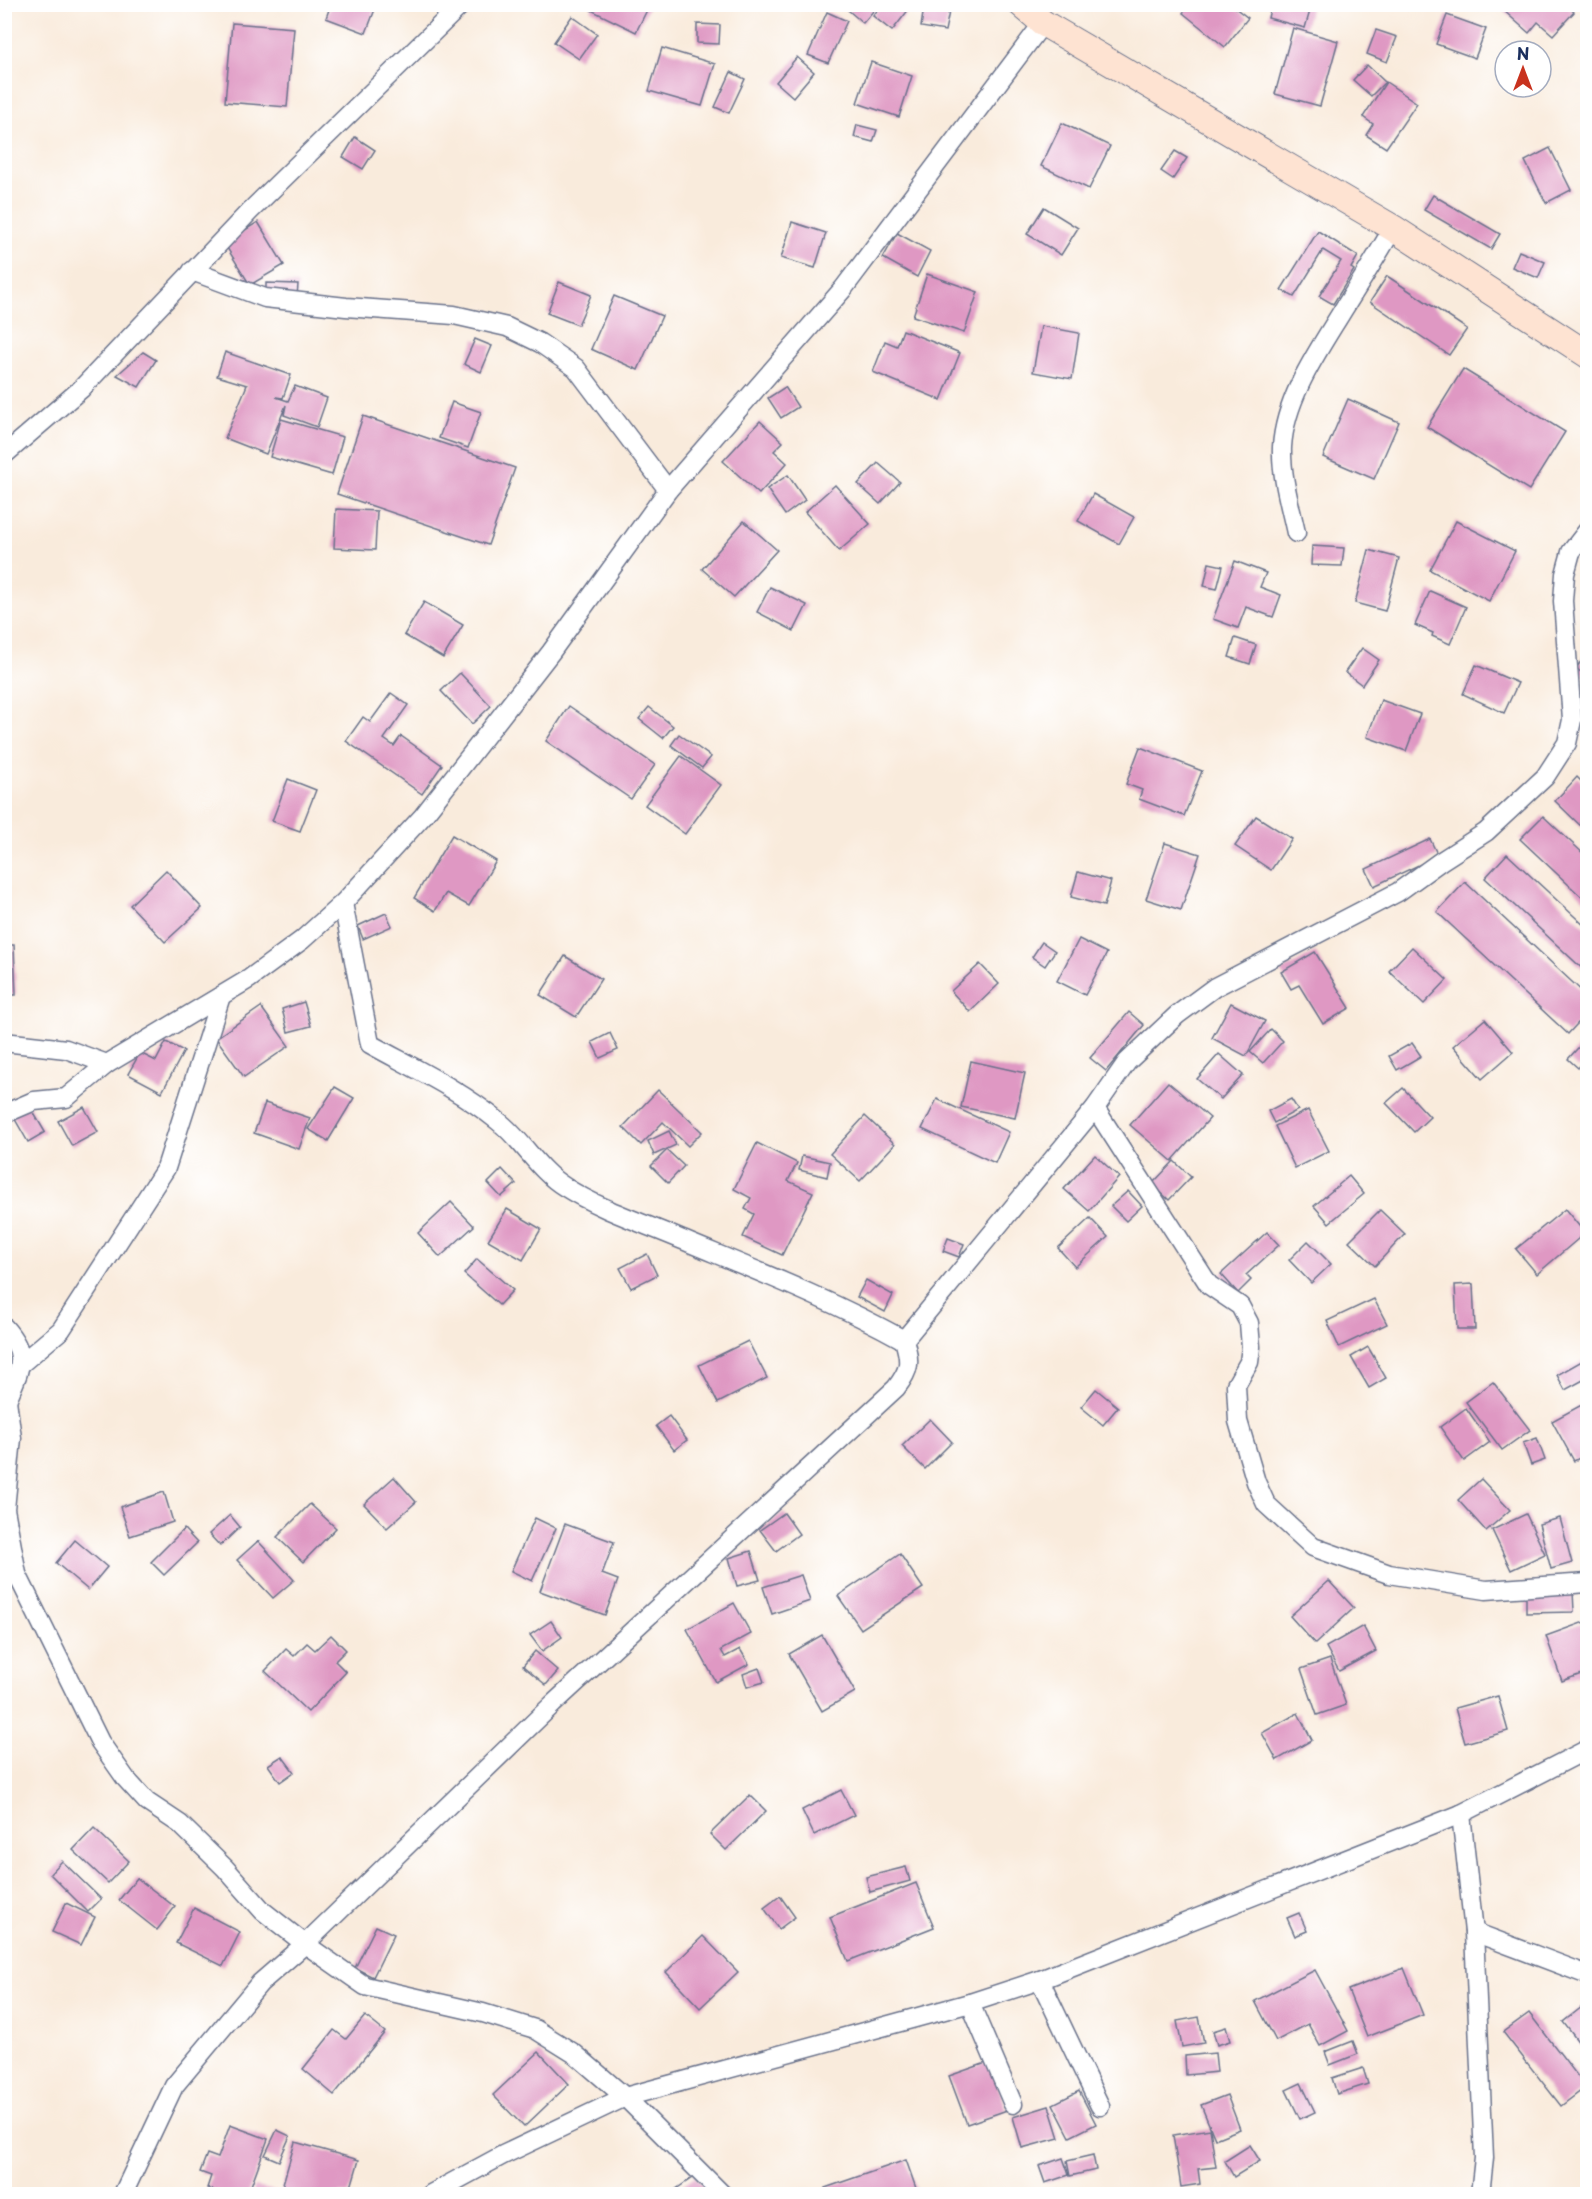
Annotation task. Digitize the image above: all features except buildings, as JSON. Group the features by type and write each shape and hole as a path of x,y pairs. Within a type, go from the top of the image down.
{"main road":[{"path":"1021,4 1043,23 1393,228 1587,355"}],"street":[{"path":"4,456 81,389 250,211 462,4"},
{"path":"4,1114 34,1101 66,1098 108,1064 249,980 302,940 343,903 423,816 551,652 668,490 843,289 1043,23"},
{"path":"1296,533 1283,465 1284,432 1291,408 1325,339 1393,228"},
{"path":"192,271 265,298 454,315 507,327 540,343 576,368 668,490"},
{"path":"904,1340 1095,1108 1127,1062 1177,1015 1215,987 1398,892 1486,832 1545,777 1567,743 1572,720 1563,602 1565,574 1571,552 1587,530"},
{"path":"123,2194 174,2086 260,1983 305,1944 553,1704 896,1388 905,1376 910,1359 904,1340 846,1309 595,1203 563,1186 500,1122 470,1100 370,1044 343,903"},
{"path":"221,996 166,1168 61,1330 22,1362 6,1400 12,1438 5,1509 17,1574 100,1742 126,1779 147,1802 180,1824 225,1868 263,1911 365,1986 483,2013 535,2029 575,2054 625,2097 722,2194"},
{"path":"4,1042 66,1049 108,1064"},
{"path":"1095,1108 1209,1285 1240,1306 1249,1323 1251,1347 1249,1362 1236,1385 1238,1421 1256,1482 1266,1504 1313,1547 1389,1574 1486,1590 1587,1583"},
{"path":"4,1327 17,1345 22,1362"},
{"path":"431,2194 503,2155 625,2097 970,2003 1040,1980 1461,1814 1585,1756"},
{"path":"1461,1814 1474,1932 1484,2158 1480,2194"},
{"path":"1474,1932 1587,1975"},
{"path":"1040,1980 1100,2106"},
{"path":"970,2003 1013,2104"}]}
